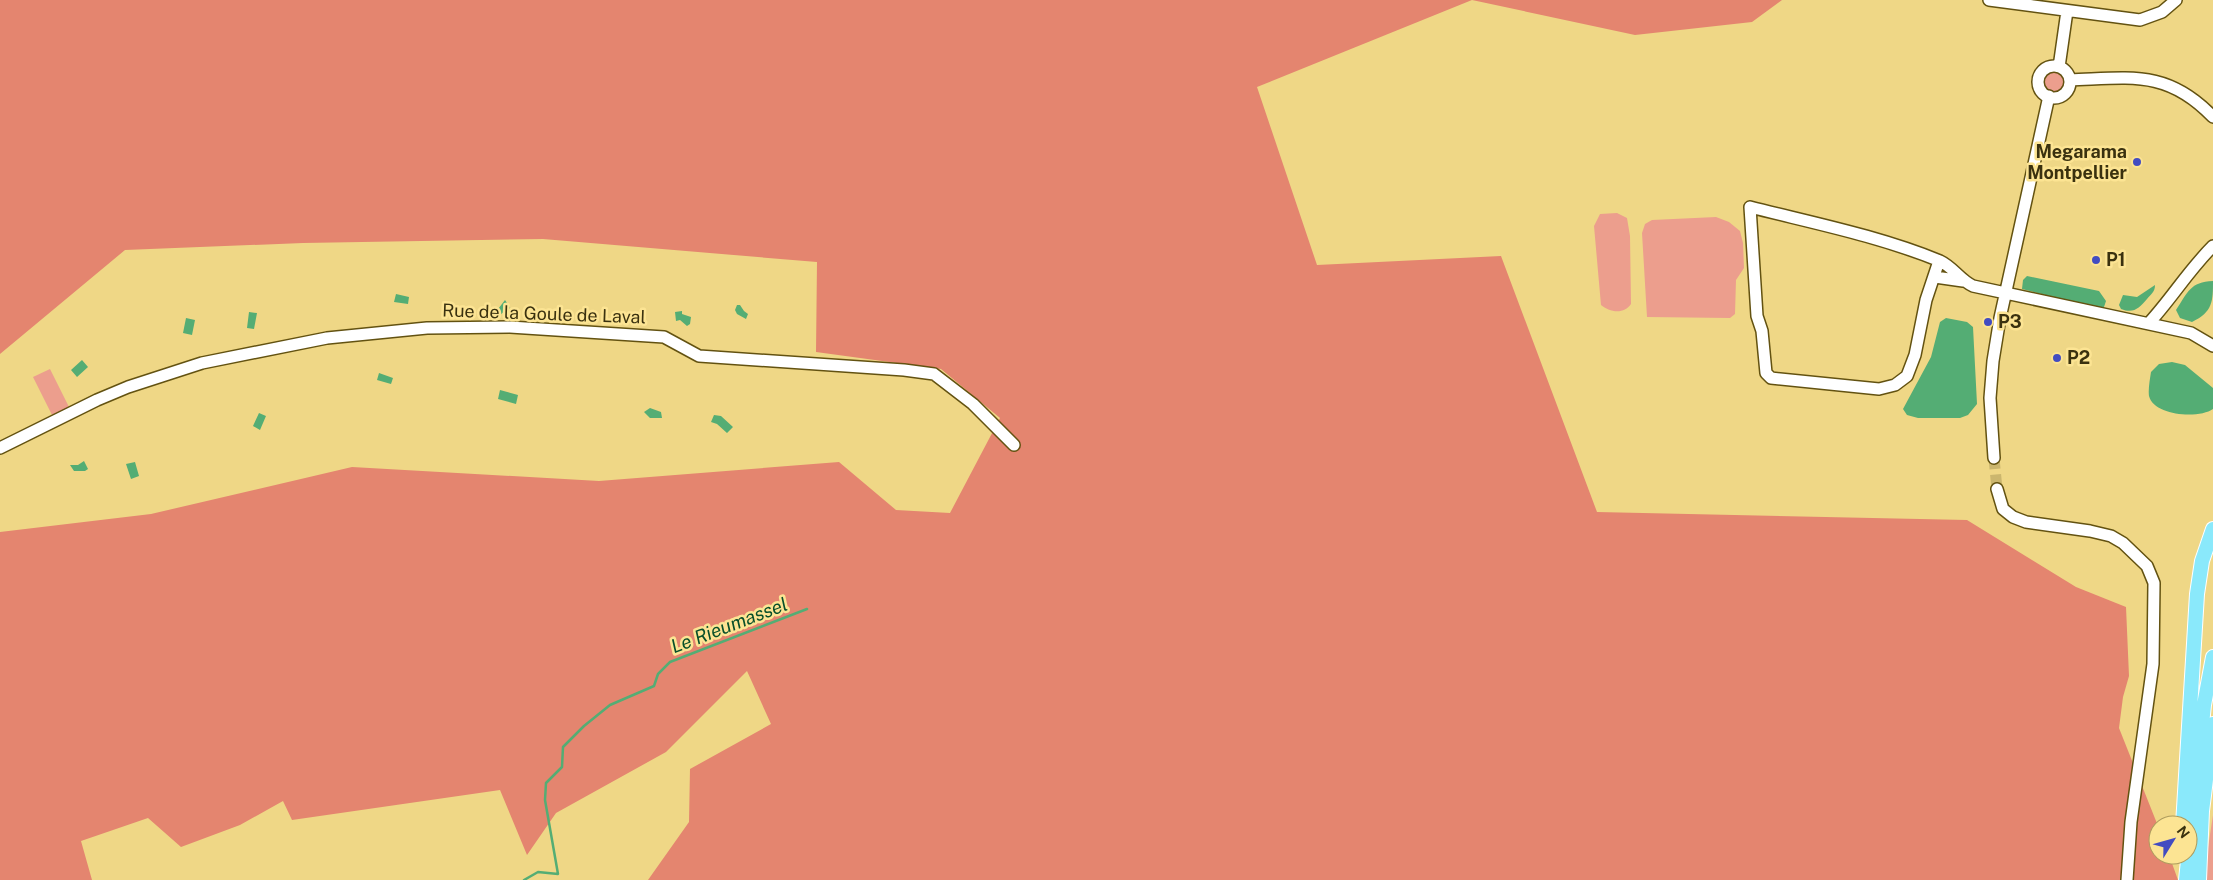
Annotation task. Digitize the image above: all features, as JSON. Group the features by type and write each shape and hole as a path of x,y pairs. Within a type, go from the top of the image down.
{"main road":[{"path":"2184,815 2196,594 2202,561 2213,529"},
{"path":"2186,880 2204,705 2213,657"},
{"path":"2199,880 2202,811 2213,724"},
{"path":"2202,811 2213,772"},
{"path":"2185,865 2186,880"}],"street":[{"path":"1989,0 2140,20 2162,12 2176,0"},
{"path":"2059,66 2067,11"},
{"path":"2059,66 2067,73 2070,80 2068,88 2062,95 2054,97 2048,96 2039,87 2039,78 2046,68 2059,66"},
{"path":"2070,80 2120,77 2156,81 2191,98 2213,117"},
{"path":"1994,458 1990,398 1993,361 2005,294 2048,96"},
{"path":"1939,261 1926,300 1915,355 1907,376 1895,384 1879,389 1771,378 1766,373 1762,331 1757,316 1750,207 1873,239 1939,261 1949,266 1963,281"},
{"path":"2149,323 2163,308 2191,268 2213,246"},
{"path":"1935,277 1963,281 1973,286 2005,294 2149,323 2191,334 2213,346"},
{"name":"Rue de la Goule de Laval","path":"0,448 105,397 202,363 327,338 462,326 561,329 664,337 699,356 904,370 934,374 973,404 1014,445"},
{"path":"1997,489 2003,509 2013,517 2026,522 2090,531 2110,536 2123,543 2147,566 2154,583 2152,664 2131,822 2127,880"}],"shaded area":[{"path":"0,0 1472,0 1257,87 1317,265 1501,256 1597,512 1967,520 2076,587 2126,607 2129,676 2123,697 2119,728 2154,815 2148,815 2148,865 2173,865 2178,880 648,880 689,822 690,769 771,724 747,671 666,752 556,813 527,855 500,790 292,820 283,801 240,825 181,847 148,818 81,841 92,880 0,880 0,532 151,514 352,467 599,481 839,462 896,510 950,513 1000,418 941,369 816,352 817,262 543,239 303,243 125,250 0,354"},
{"path":"1472,0 1782,0 1752,22 1635,35"},
{"path":"2055,71 2063,74 2066,82 2063,90 2055,93 2047,90 2044,82 2047,74"},
{"path":"1617,213 1627,218 1630,236 1631,304 1621,311 1608,309 1601,305 1594,226 1600,214"},
{"path":"1716,217 1729,222 1740,231 1743,243 1744,268 1736,280 1735,314 1730,318 1647,317 1642,233 1645,224 1652,220"},
{"path":"2027,276 2099,291 2106,301 2104,307 2093,307 2022,289 2023,280"},
{"path":"2213,281 2212,300 2208,310 2192,322 2180,318 2176,310 2190,289 2199,283"},
{"path":"2155,285 2152,293 2139,307 2129,311 2121,309 2119,305 2123,295 2137,297"},
{"path":"396,294 409,297 408,304 394,302"},
{"path":"505,300 511,309 507,309 499,316 495,313"},
{"path":"737,305 740,305 748,314 746,319 737,314 735,310"},
{"path":"682,311 682,314 691,317 690,324 687,326 680,320 676,321 675,312"},
{"path":"249,312 257,313 254,329 247,328"},
{"path":"186,318 195,320 192,335 183,333"},
{"path":"1946,318 1967,322 1973,327 1977,404 1968,415 1960,418 1918,418 1907,415 1903,409 1931,357 1940,322"},
{"path":"82,360 88,367 77,377 71,370"},
{"path":"2172,362 2185,365 2213,388 2213,409 2198,414 2178,414 2168,412 2153,403 2149,396 2151,372 2159,364"},
{"path":"50,369 69,407 52,415 33,377"},
{"path":"379,373 393,378 391,384 377,380"},
{"path":"500,390 518,395 516,404 498,399"},
{"path":"650,408 661,412 662,418 650,418 644,412"},
{"path":"259,413 266,416 260,430 253,426"},
{"path":"714,415 721,416 733,427 727,433 717,424 711,422"},
{"path":"84,461 88,469 85,471 74,471 70,465 78,465"},
{"path":"135,462 139,476 131,479 126,464"},
{"path":"2213,815 2213,880 2203,880"}],"waterway":[{"name":"Le Rieumassel","path":"524,880 538,872 558,874 545,800 546,783 562,767 563,747 584,726 610,705 654,686 658,674 670,662 807,609"}],"tunnel":[{"path":"1994,458 1997,489"}],"place":[{"name":"Megarama Montpellier","path":"2137,162"},
{"name":"P1","path":"2096,260"},
{"name":"P3","path":"1988,322"},
{"name":"P2","path":"2057,358"}]}
